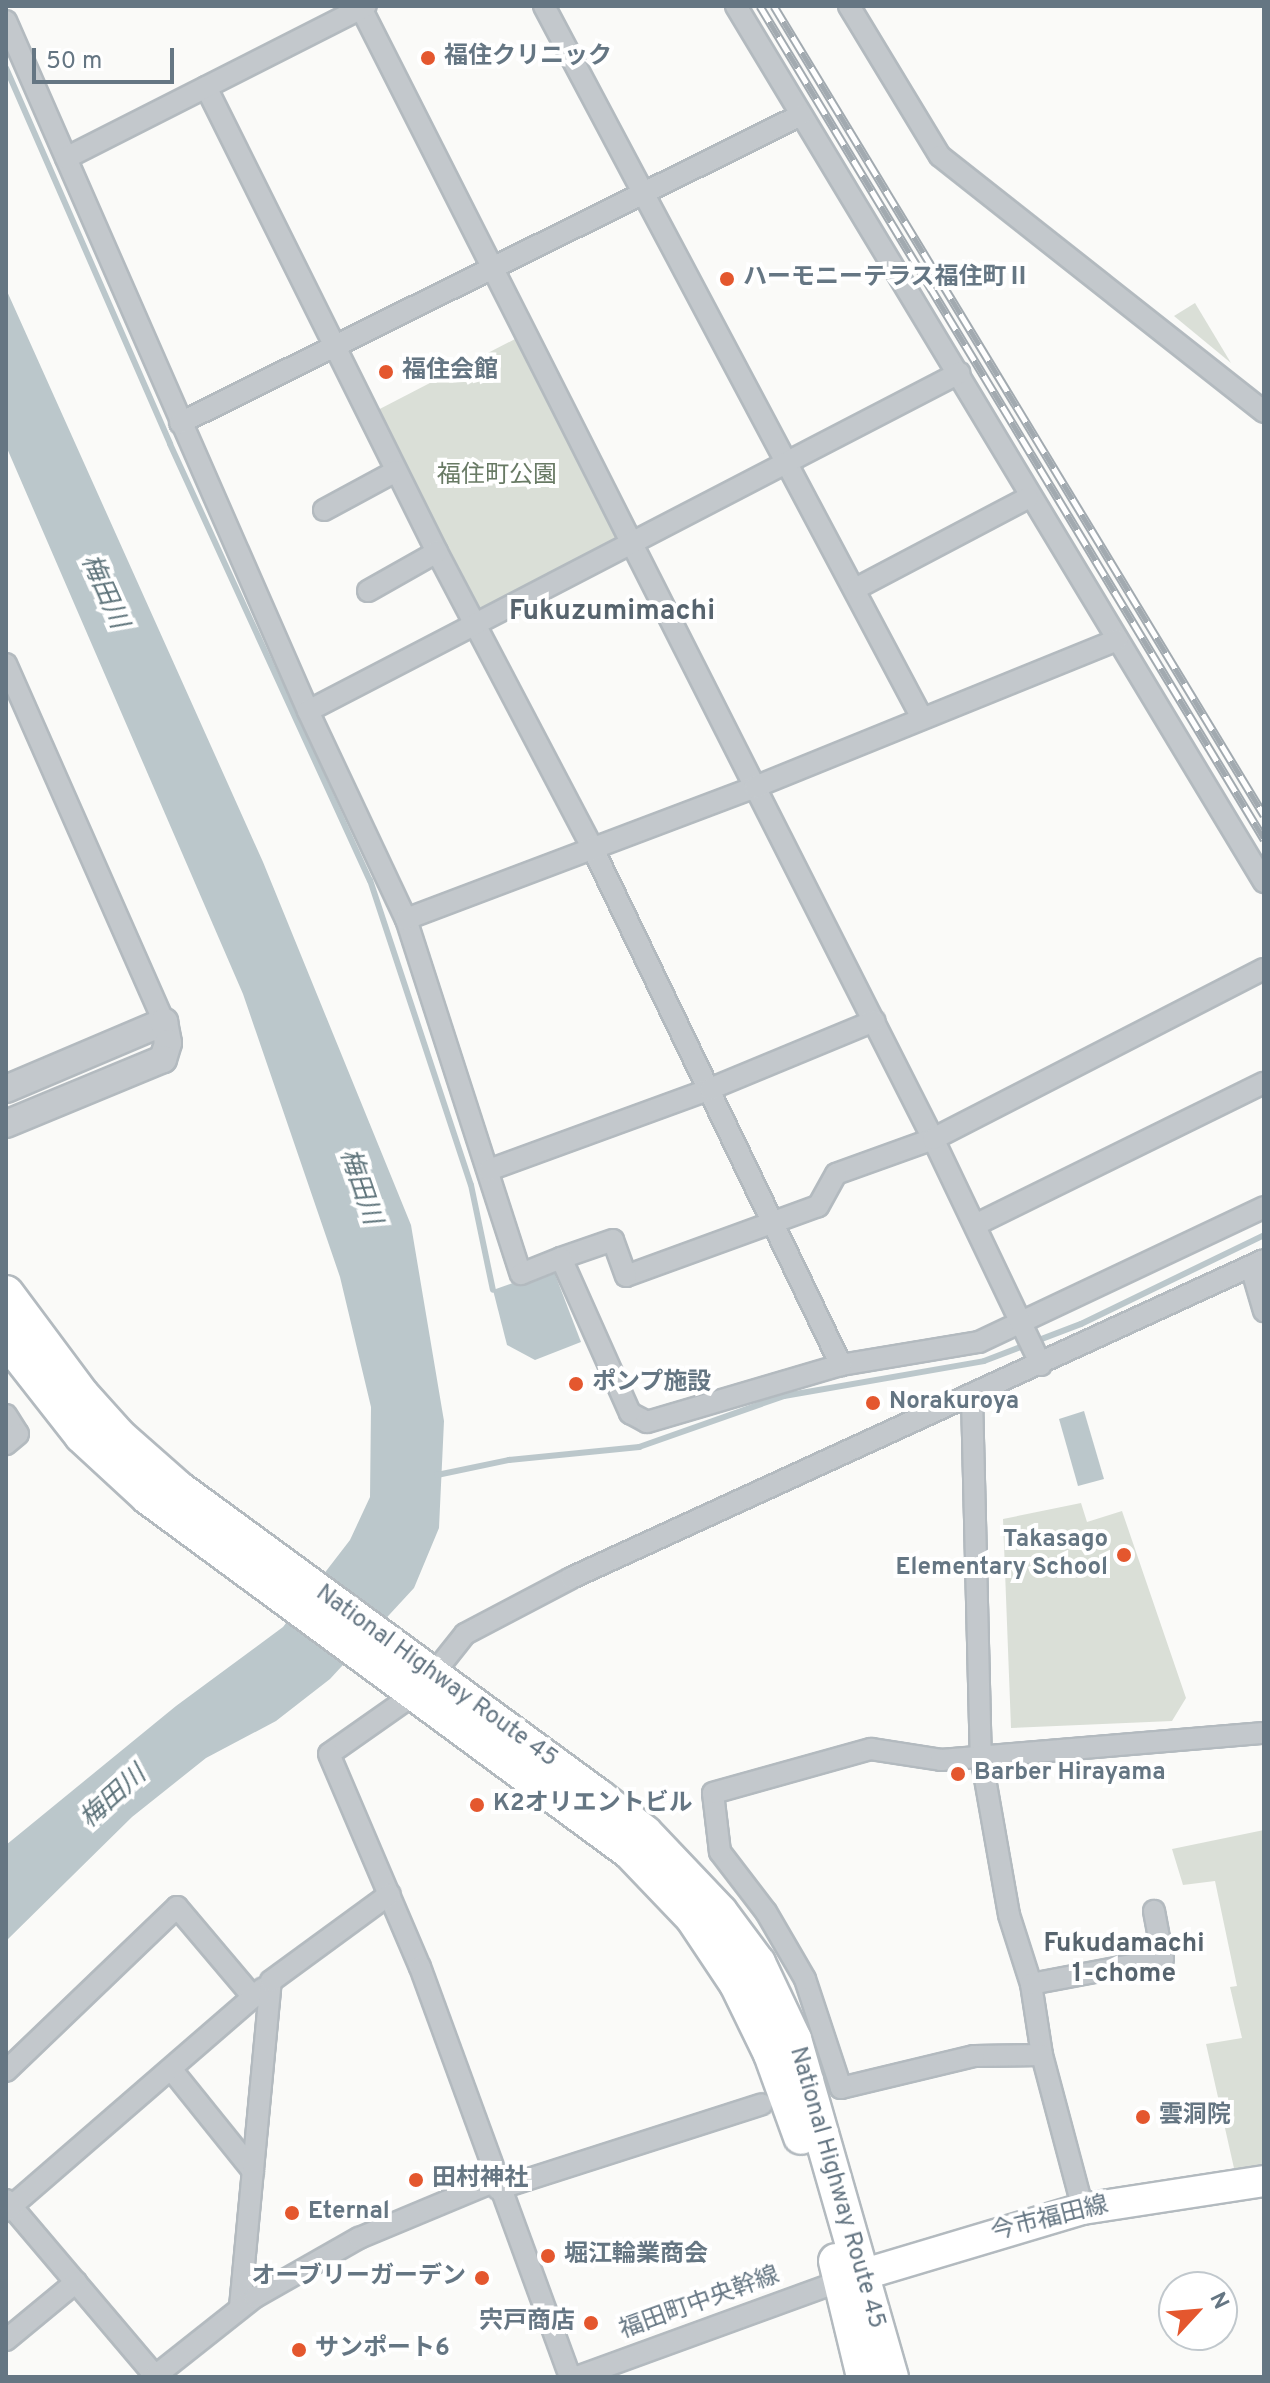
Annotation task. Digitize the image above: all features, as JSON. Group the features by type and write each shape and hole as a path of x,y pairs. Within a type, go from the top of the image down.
{"highway":[{"name":"National Highway Route 45","path":"6,1293 120,1437 286,1582"},
{"name":"National Highway Route 45","path":"6,1339 82,1436 112,1466 286,1582 645,1833 720,1912 758,1963 794,2039 852,2278 864,2377"},
{"name":"National Highway Route 45","path":"852,2278 891,2377"}],"main road":[{"name":"今市福田線","path":"852,2278 1083,2209 1264,2181"}],"street":[{"path":"544,6 641,196 857,588 922,718"},
{"path":"736,6 959,373 1028,498 1264,882"},
{"path":"849,6 940,156 1264,412"},
{"path":"66,158 362,7 491,268 636,545 933,1139 1039,1360"},
{"path":"6,21 308,711 406,919 521,1274 613,1240 626,1276 775,1224 818,1206 836,1174 933,1139 1264,969"},
{"path":"206,87 437,552 593,849 841,1365"},
{"path":"180,423 801,115"},
{"path":"308,711 636,545 959,373"},
{"path":"324,510 396,471"},
{"path":"857,588 1028,498"},
{"path":"368,591 437,552"},
{"path":"406,919 755,787 1117,640"},
{"path":"6,664 164,1022 168,1043 163,1059 6,1124"},
{"path":"489,1170 710,1089 874,1021"},
{"path":"6,1089 164,1022"},
{"path":"975,1225 1264,1083"},
{"path":"561,1258 624,1406 647,1422 841,1365 979,1342 1024,1326 1264,1207"},
{"path":"570,2377 390,1894 329,1754 403,1702 415,1675 465,1634 571,1578 972,1397 1039,1360 1258,1264 1264,1311"},
{"path":"972,1397 981,1756 1009,1915 1031,1984 1042,2055 1083,2209"},
{"path":"6,1415 18,1434 6,1444"},
{"path":"1042,2055 974,2056 841,2088 805,1979 753,1892 720,1852 713,1793 871,1749 941,1760 1264,1733"},
{"path":"390,1894 271,1981 8,2205 155,2377 240,2307 359,2238 497,2185 762,2104"},
{"path":"6,2071 177,1907 253,1997"},
{"path":"1031,1984 1163,1959 1154,1911"},
{"path":"240,2307 271,1981"},
{"path":"171,2069 253,2171"},
{"name":"福田町中央幹線","path":"577,2377 852,2278"},
{"path":"6,2340 76,2282"}],"green space":[{"path":"1195,303 1231,363 1174,316"},
{"name":"福住町公園","path":"517,338 622,540 476,615 372,413"},
{"path":"1081,1503 1087,1522 1122,1511 1186,1698 1172,1721 1011,1728 1003,1519"},
{"path":"1264,1830 1264,2173 1236,2177 1206,2044 1242,2038 1230,1987 1237,1986 1215,1881 1183,1885 1172,1849"}],"water":[{"name":"梅田川","path":"6,289 263,862 411,1225 444,1421 439,1528 414,1588 330,1679 276,1721 206,1758 132,1817 6,1941 6,1845 176,1706 283,1627 350,1540 370,1497 371,1407 340,1277 243,994 6,446"},
{"path":"553,1269 581,1342 535,1360 507,1345 493,1290"},
{"path":"1084,1411 1104,1479 1078,1486 1059,1419"}],"waterway":[{"path":"6,68 170,444 370,880 471,1185 493,1290"},
{"path":"437,1475 509,1460 639,1447 784,1396 984,1361 1081,1324 1264,1235"}],"railway":[{"path":"760,6 1264,839"},
{"path":"774,6 1264,815"}],"place":[{"name":"福住クリニック","path":"428,58"},
{"name":"ハーモニーテラス福住町Ⅱ","path":"727,279"},
{"name":"福住会館","path":"386,372"},
{"name":"ポンプ施設","path":"576,1384"},
{"name":"Norakuroya","path":"873,1403"},
{"name":"Takasago Elementary School","path":"1124,1555"},
{"name":"Barber Hirayama","path":"958,1774"},
{"name":"K2オリエントビル","path":"477,1805"},
{"name":"雲洞院","path":"1143,2117"},
{"name":"田村神社","path":"416,2180"},
{"name":"Eternal","path":"292,2213"},
{"name":"堀江輪業商会","path":"548,2256"},
{"name":"オーブリーガーデン","path":"482,2278"},
{"name":"宍戸商店","path":"591,2323"},
{"name":"サンポート6","path":"299,2350"}],"district":[{"name":"Fukuzumimachi","path":"612,612"},
{"name":"Fukudamachi 1-chome","path":"1124,1960"}]}
